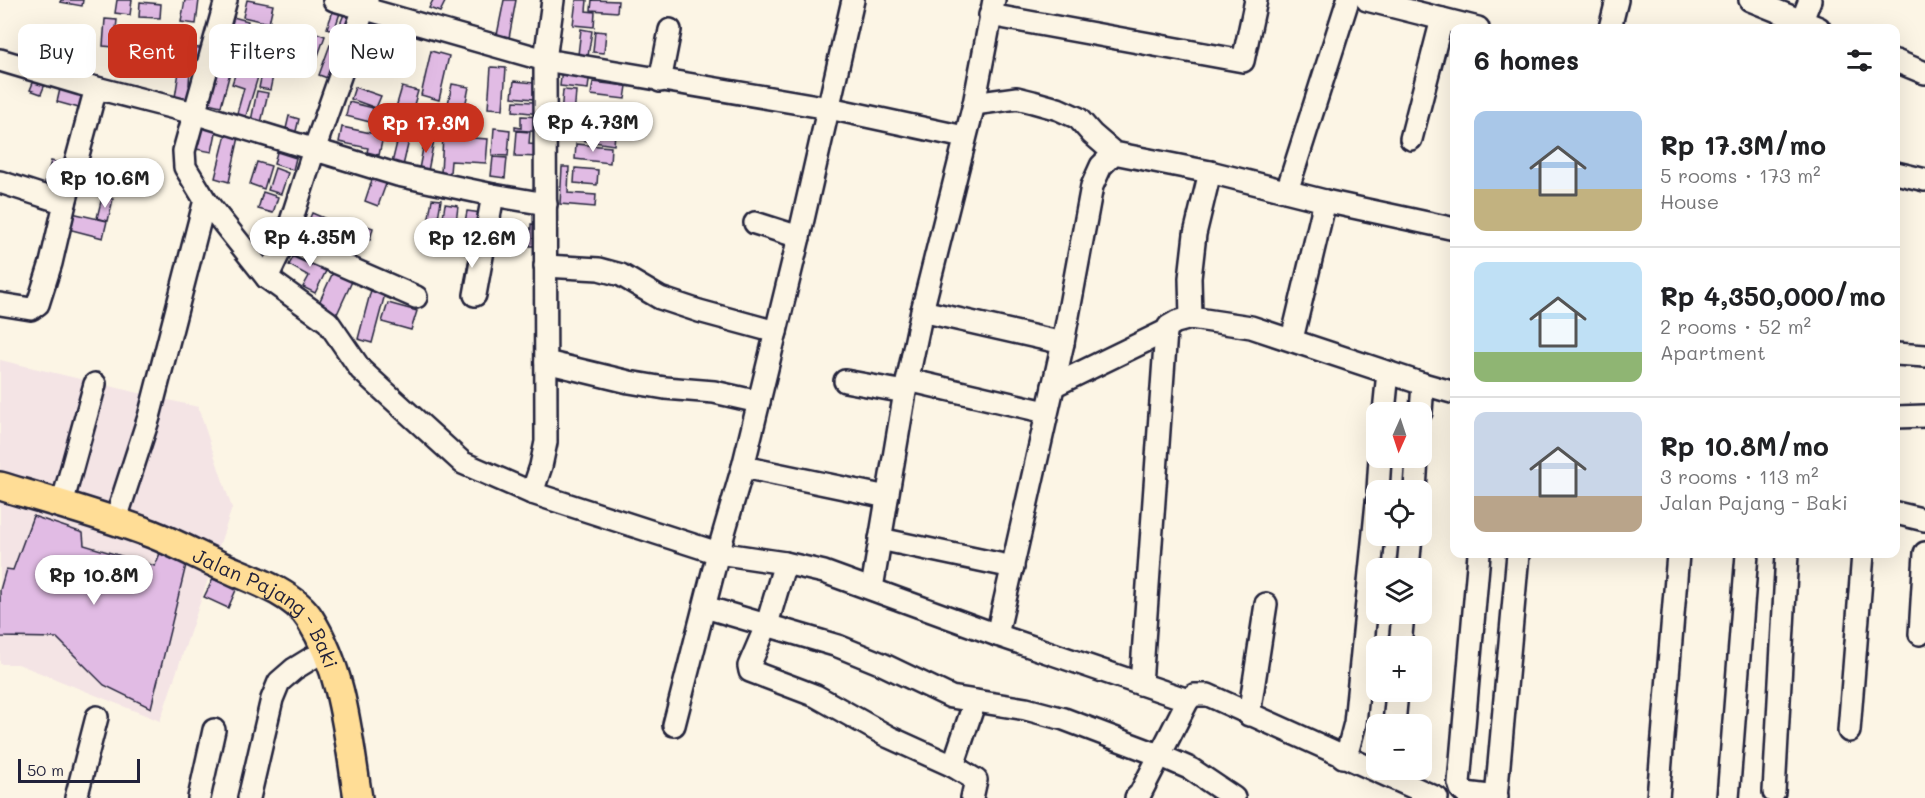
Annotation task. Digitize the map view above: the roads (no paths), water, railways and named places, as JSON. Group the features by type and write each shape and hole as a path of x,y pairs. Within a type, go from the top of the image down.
{"main road":[{"name":"Jalan Pajang - Baki","path":"0,486 151,534 264,584 284,596 309,617 318,651 338,680 358,798"}],"street":[{"path":"226,0 184,151 185,167 206,200 267,278 328,322 361,370 463,463 532,494 718,553 785,563 824,572 997,635 1188,700"},
{"path":"334,0 366,5 545,60 828,108 964,137"},
{"path":"532,494 546,442 545,60 553,0"},
{"path":"674,724 718,553 743,467 853,0"},
{"path":"872,588 922,311 974,104 992,7 1243,62 1256,0"},
{"path":"1287,190 1348,0"},
{"path":"1367,0 1462,24"},
{"path":"1611,24 1617,0"},
{"path":"1750,0 1802,24"},
{"path":"1806,24 1810,0"},
{"path":"267,278 285,240 314,150 366,5"},
{"path":"1411,139 1442,19"},
{"path":"660,81 670,30"},
{"path":"0,60 194,113 398,174 546,204"},
{"path":"1900,63 1925,73"},
{"path":"0,304 31,309 38,304 51,263 96,88"},
{"path":"974,104 1017,98 1058,109 1078,118 1114,153 1210,172 1324,201 1450,228"},
{"path":"997,635 1063,343 1092,186 1101,166 1114,153"},
{"path":"1191,318 1190,278 1195,234 1210,172"},
{"path":"1900,174 1925,180"},
{"path":"0,182 65,203"},
{"path":"475,295 493,195"},
{"path":"115,522 149,417 206,200"},
{"path":"1292,339 1324,201"},
{"path":"754,223 799,237"},
{"path":"285,240 416,297"},
{"path":"545,266 599,269 621,275 660,298 776,332"},
{"path":"922,311 1063,343"},
{"path":"1141,684 1166,331 1169,326 1191,318 1251,327 1450,392"},
{"path":"1053,386 1166,331"},
{"path":"1900,354 1925,356"},
{"path":"546,362 629,382 714,392 759,402"},
{"path":"1385,402 1388,372"},
{"path":"845,381 907,386 1046,412"},
{"path":"62,504 95,384"},
{"path":"1422,402 1423,384"},
{"path":"1900,417 1925,416"},
{"path":"743,467 887,497"},
{"path":"1900,514 1925,520"},
{"path":"880,539 1013,567"},
{"path":"1343,757 1349,746 1355,723 1373,546"},
{"path":"1920,634 1925,553"},
{"path":"1479,558 1459,783 1465,793 1497,797 1518,558"},
{"path":"1658,798 1678,558"},
{"path":"1728,798 1747,558"},
{"path":"1774,792 1787,558"},
{"path":"1849,731 1863,558"},
{"path":"785,563 767,624 749,666 750,671 816,696 889,737 953,766 976,780 972,798"},
{"path":"1249,715 1266,604"},
{"path":"705,607 838,646 951,697 1026,709 1064,720 1191,769 1234,798"},
{"path":"249,798 272,699 279,682 318,651"},
{"path":"1136,798 1188,700 1194,695 1208,695 1343,757 1366,765"},
{"path":"953,766 975,701"},
{"path":"76,798 98,717"},
{"path":"199,798 214,730"},
{"path":"1402,780 1437,798"}]}
